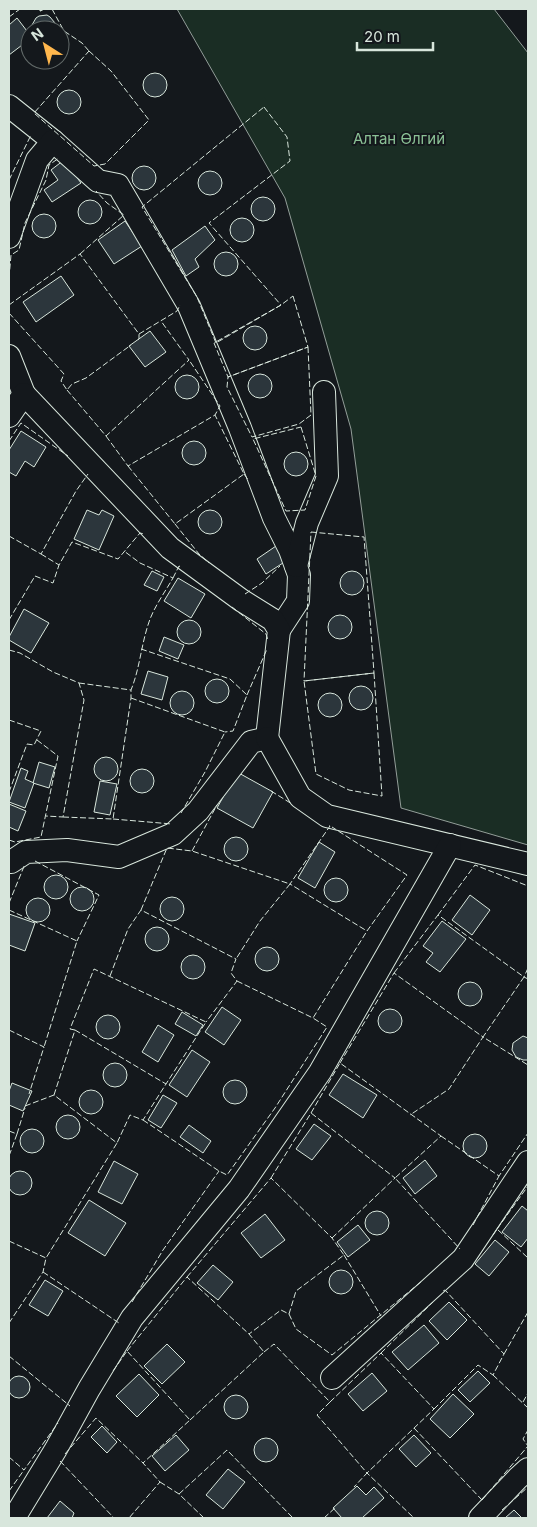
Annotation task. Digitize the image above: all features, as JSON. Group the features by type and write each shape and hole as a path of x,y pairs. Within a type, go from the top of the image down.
{"street":[{"path":"9,106 53,141 98,181 118,185 189,306 240,428 274,518 290,550 299,575 298,601 280,630 267,738 300,798 327,816 528,864"},
{"path":"9,237 36,160 53,141"},
{"path":"9,356 24,394 170,548 241,600 273,620 280,630"},
{"path":"296,566 307,523 327,476 324,392"},
{"path":"9,416 24,394"},
{"path":"9,864 26,852 67,850 119,858 173,834 198,811 251,742 267,738"},
{"path":"14,1518 132,1318 239,1189 320,1072 450,845"},
{"path":"332,1378 463,1259 528,1162"},
{"path":"480,1518 528,1469"}],"green space":[{"name":"Алтан Өлгий","path":"177,9 494,9 528,53 528,845 401,808 351,429 285,198"}],"building":[{"path":"47,15 52,20 35,20 39,16"},
{"path":"17,18 20,22 20,47 9,55 9,25"},
{"path":"155,73 163,77 167,85 163,93 155,97 147,93 143,85 147,77"},
{"path":"69,90 77,94 81,102 77,110 69,114 61,110 57,102 61,94"},
{"path":"64,160 81,183 52,202 44,190 58,180 51,170"},
{"path":"144,166 152,170 156,178 152,186 144,190 136,186 132,178 136,170"},
{"path":"210,171 218,175 222,183 218,191 210,195 202,191 198,183 202,175"},
{"path":"263,197 271,201 275,209 271,217 263,221 255,217 251,209 255,201"},
{"path":"90,200 98,204 102,212 98,220 90,224 82,220 78,212 82,204"},
{"path":"44,214 52,218 56,226 52,234 44,238 36,234 32,226 36,218"},
{"path":"242,218 250,222 254,230 250,238 242,242 234,238 230,230 234,222"},
{"path":"125,221 142,246 114,264 98,240"},
{"path":"205,226 215,240 195,259 199,267 186,276 172,250"},
{"path":"226,252 234,256 238,264 234,272 226,276 218,272 214,264 218,256"},
{"path":"61,276 74,295 36,322 23,302"},
{"path":"255,326 263,330 267,338 263,346 255,350 247,346 243,338 247,330"},
{"path":"150,331 166,352 145,367 129,346"},
{"path":"260,374 268,378 272,386 268,394 260,398 252,394 248,386 252,378"},
{"path":"187,375 195,379 199,387 195,395 187,399 179,395 175,387 179,379"},
{"path":"21,431 46,447 34,467 25,461 16,476 9,472 9,450"},
{"path":"194,441 202,445 206,453 202,461 194,465 186,461 182,453 186,445"},
{"path":"296,452 304,456 308,464 304,472 296,476 288,472 284,464 288,456"},
{"path":"87,510 99,515 102,510 114,516 99,550 74,539"},
{"path":"210,510 218,514 222,522 218,530 210,534 202,530 198,522 202,514"},
{"path":"276,546 286,561 266,574 257,559"},
{"path":"152,571 164,577 157,591 144,585"},
{"path":"352,571 360,575 364,583 360,591 352,595 344,591 340,583 344,575"},
{"path":"178,578 205,594 191,618 164,601"},
{"path":"24,609 49,623 31,653 9,640"},
{"path":"340,615 348,619 352,627 348,635 340,639 332,635 328,627 332,619"},
{"path":"189,620 197,624 201,632 197,640 189,644 181,640 177,632 181,624"},
{"path":"164,637 184,645 178,659 159,651"},
{"path":"148,671 168,677 162,700 141,694"},
{"path":"217,679 225,683 229,691 225,699 217,703 209,699 205,691 209,683"},
{"path":"361,686 369,690 373,698 369,706 361,710 353,706 349,698 353,690"},
{"path":"182,691 190,695 194,703 190,711 182,715 174,711 170,703 174,695"},
{"path":"330,693 338,697 342,705 338,713 330,717 322,713 318,705 322,697"},
{"path":"106,757 114,761 118,769 114,777 106,781 98,777 94,769 98,761"},
{"path":"39,762 55,767 49,788 33,783"},
{"path":"21,768 28,771 25,779 34,783 25,808 9,802"},
{"path":"142,769 150,773 154,781 150,789 142,793 134,789 130,781 134,773"},
{"path":"237,772 273,792 253,828 217,808"},
{"path":"100,781 117,784 110,815 94,812"},
{"path":"9,804 26,811 18,831 9,827"},
{"path":"236,837 244,841 248,849 244,857 236,861 228,857 224,849 228,841"},
{"path":"319,842 335,852 315,888 298,878"},
{"path":"56,875 64,879 68,887 64,895 56,899 48,895 44,887 48,879"},
{"path":"336,878 344,882 348,890 344,898 336,902 328,898 324,890 328,882"},
{"path":"82,887 90,891 94,899 90,907 82,911 74,907 70,899 74,891"},
{"path":"470,895 490,910 472,935 452,920"},
{"path":"172,897 180,901 184,909 180,917 172,921 164,917 160,909 164,901"},
{"path":"38,898 46,902 50,910 46,918 38,922 30,918 26,910 30,902"},
{"path":"9,914 35,923 25,951 9,945"},
{"path":"442,921 466,939 440,972 426,962 433,953 423,946"},
{"path":"157,927 165,931 169,939 165,947 157,951 149,947 145,939 149,931"},
{"path":"267,947 275,951 279,959 275,967 267,971 259,967 255,959 259,951"},
{"path":"193,955 201,959 205,967 201,975 193,979 185,975 181,967 185,959"},
{"path":"470,982 478,986 482,994 478,1002 470,1006 462,1002 458,994 462,986"},
{"path":"222,1007 241,1020 224,1045 205,1032"},
{"path":"390,1009 398,1013 402,1021 398,1029 390,1033 382,1029 378,1021 382,1013"},
{"path":"182,1012 203,1025 196,1036 175,1024"},
{"path":"108,1015 116,1019 120,1027 116,1035 108,1039 100,1035 96,1027 100,1019"},
{"path":"158,1025 174,1035 158,1062 142,1052"},
{"path":"523,1036 528,1038 527,1060 516,1057 512,1050 513,1043"},
{"path":"192,1050 210,1062 187,1097 169,1085"},
{"path":"115,1063 123,1067 127,1075 123,1083 115,1087 107,1083 103,1075 107,1067"},
{"path":"343,1074 377,1095 363,1118 329,1095"},
{"path":"235,1080 243,1084 247,1092 243,1100 235,1104 227,1100 223,1092 227,1084"},
{"path":"12,1083 32,1091 23,1111 9,1105 9,1091"},
{"path":"91,1090 99,1094 103,1102 99,1110 91,1114 83,1110 79,1102 83,1094"},
{"path":"163,1095 177,1103 161,1128 148,1120"},
{"path":"68,1115 76,1119 80,1127 76,1135 68,1139 60,1135 56,1127 60,1119"},
{"path":"314,1124 331,1136 312,1160 296,1149"},
{"path":"189,1125 211,1141 203,1153 180,1137"},
{"path":"32,1129 40,1133 44,1141 40,1149 32,1153 24,1149 20,1141 24,1133"},
{"path":"475,1134 483,1138 487,1146 483,1154 475,1158 467,1154 463,1146 467,1138"},
{"path":"425,1160 437,1176 415,1194 403,1178"},
{"path":"114,1161 138,1174 122,1204 98,1192"},
{"path":"20,1171 28,1175 32,1183 28,1191 20,1195 12,1191 8,1183 12,1175"},
{"path":"89,1200 126,1223 105,1256 68,1233"},
{"path":"522,1206 528,1211 528,1238 521,1247 502,1232"},
{"path":"377,1211 385,1215 389,1223 385,1231 377,1235 369,1231 365,1223 369,1215"},
{"path":"265,1214 285,1240 261,1258 241,1233"},
{"path":"358,1225 370,1240 348,1257 337,1242"},
{"path":"495,1240 509,1252 489,1276 475,1264"},
{"path":"213,1265 233,1282 218,1300 197,1283"},
{"path":"341,1270 349,1274 353,1282 349,1290 341,1294 333,1290 329,1282 333,1274"},
{"path":"45,1280 63,1291 48,1316 29,1305"},
{"path":"449,1302 467,1320 447,1340 429,1321"},
{"path":"424,1325 439,1343 408,1370 392,1352"},
{"path":"167,1344 185,1362 162,1384 144,1366"},
{"path":"478,1371 490,1383 470,1402 458,1390"},
{"path":"372,1373 387,1391 363,1411 348,1394"},
{"path":"139,1374 159,1395 137,1417 116,1396"},
{"path":"15,1376 23,1376 30,1383 30,1391 23,1398 15,1398 8,1391 8,1383"},
{"path":"453,1394 474,1414 450,1438 430,1419"},
{"path":"236,1395 244,1399 248,1407 244,1415 236,1419 228,1415 224,1407 228,1399"},
{"path":"102,1426 117,1442 107,1453 91,1437"},
{"path":"176,1435 189,1450 165,1471 152,1456"},
{"path":"414,1435 431,1453 416,1467 399,1449"},
{"path":"266,1438 274,1442 278,1450 274,1458 266,1462 258,1458 254,1450 258,1442"},
{"path":"228,1469 245,1482 223,1509 206,1495"},
{"path":"357,1486 366,1495 374,1487 384,1498 362,1518 342,1518 333,1508"},
{"path":"60,1501 74,1513 72,1518 47,1518"},
{"path":"514,1510 522,1518 505,1518"}],"fence":[{"path":"9,17 20,9"},
{"path":"44,9 40,11 40,9 40,11 44,9"},
{"path":"52,9 64,31 82,43 89,51 87,53"},
{"path":"89,51 111,71 149,120 105,164 94,166 34,113 89,51"},
{"path":"264,107 287,137 290,161 209,223 281,305 216,343 197,297 142,207 264,107"},
{"path":"9,180 31,135"},
{"path":"9,278 11,255 19,250 25,223 46,180 49,165 59,158"},
{"path":"80,254 124,215 107,203 96,191"},
{"path":"9,305 80,254 139,334 137,341"},
{"path":"293,296 308,347 228,377 214,343 281,305 293,296"},
{"path":"139,334 177,311 180,305"},
{"path":"9,313 64,374 61,381 67,390 72,384 86,378 131,345"},
{"path":"67,390 106,436 189,360 161,321"},
{"path":"308,347 311,415 299,424 252,437 227,387 228,377 308,347"},
{"path":"106,436 128,466 215,415 220,406 189,360"},
{"path":"128,466 175,524 244,474 215,415"},
{"path":"9,441 21,423 68,456"},
{"path":"301,427 316,476 305,510 286,511 253,439 301,427"},
{"path":"9,536 41,554 76,491 88,474"},
{"path":"244,474 249,481"},
{"path":"175,524 199,554 209,563"},
{"path":"311,532 364,537 374,673 304,681 311,532"},
{"path":"41,554 59,565 72,542 118,559 140,533 144,534"},
{"path":"79,683 131,690 151,616 173,578 140,563 124,551"},
{"path":"9,620 35,576 53,583 59,565"},
{"path":"173,578 179,566 181,567"},
{"path":"245,594 262,583 280,566"},
{"path":"232,607 266,634 268,640"},
{"path":"141,649 230,679 247,695 233,731 225,732"},
{"path":"247,695 267,649"},
{"path":"9,650 20,653 53,672 79,683 84,700 63,817 46,816"},
{"path":"374,673 382,796 349,790 316,774 304,681 374,673"},
{"path":"63,817 113,819 131,690"},
{"path":"131,698 225,732 205,772 181,813"},
{"path":"9,720 41,731 34,745 27,744 9,792"},
{"path":"9,840 15,842 41,837 58,756 37,740"},
{"path":"271,791 292,804"},
{"path":"192,851 217,805"},
{"path":"113,819 172,824"},
{"path":"329,826 290,884 367,931 407,875 332,827"},
{"path":"141,910 167,848 192,851 290,884 260,921 236,959"},
{"path":"35,861 99,895 77,941"},
{"path":"9,903 25,864"},
{"path":"438,915 475,865 528,886"},
{"path":"9,910 77,941 44,1047"},
{"path":"110,976 128,929 141,910 236,959 231,973 237,981 206,1022"},
{"path":"394,973 438,915 524,977 483,1037 528,1065"},
{"path":"237,981 313,1018 367,931"},
{"path":"528,968 524,977 528,979"},
{"path":"75,1030 70,1029 94,969 206,1022 166,1084"},
{"path":"340,1063 394,973 483,1037 449,1089 410,1115"},
{"path":"143,1120 227,1175 275,1108 327,1027 313,1018"},
{"path":"9,1030 44,1047 29,1094"},
{"path":"54,1095 75,1030 166,1084 143,1120 130,1115 117,1143"},
{"path":"311,1113 340,1063 441,1136 395,1178 460,1249"},
{"path":"25,1106 54,1095 117,1143 46,1258"},
{"path":"17,1134 25,1108"},
{"path":"271,1178 311,1113 395,1178 332,1238"},
{"path":"9,1131 17,1134 9,1156"},
{"path":"441,1136 499,1176 528,1133"},
{"path":"132,1302 163,1250 219,1171"},
{"path":"473,1225 499,1176"},
{"path":"187,1277 271,1178 332,1238 344,1255 296,1291 289,1314 281,1310 249,1334"},
{"path":"497,1229 528,1186"},
{"path":"493,1235 497,1229 528,1258"},
{"path":"9,1241 46,1258 43,1272 9,1323"},
{"path":"344,1255 381,1316"},
{"path":"43,1272 120,1322"},
{"path":"127,1351 187,1277 249,1334 264,1352 190,1420"},
{"path":"289,1314 296,1329 332,1355 422,1281"},
{"path":"434,1409 478,1365 493,1375 504,1354 445,1290 443,1291"},
{"path":"381,1353 433,1302"},
{"path":"504,1354 528,1312"},
{"path":"264,1352 274,1344 330,1402 317,1415 367,1473 354,1487"},
{"path":"113,1371 127,1351 190,1420 143,1463"},
{"path":"330,1402 381,1353 434,1409 367,1473 414,1518"},
{"path":"9,1356 70,1406"},
{"path":"493,1375 528,1408"},
{"path":"523,1402 528,1393"},
{"path":"65,1454 96,1418 143,1463 160,1482 129,1518"},
{"path":"9,1457 24,1470 58,1423"},
{"path":"414,1428 482,1500 480,1502"},
{"path":"482,1500 528,1446 523,1439 528,1430"},
{"path":"179,1494 227,1450 293,1518"},
{"path":"60,1461 114,1518"},
{"path":"9,1491 24,1470"},
{"path":"160,1482 179,1494 204,1518"},
{"path":"502,1510 528,1487"},
{"path":"324,1518 336,1507"}]}
